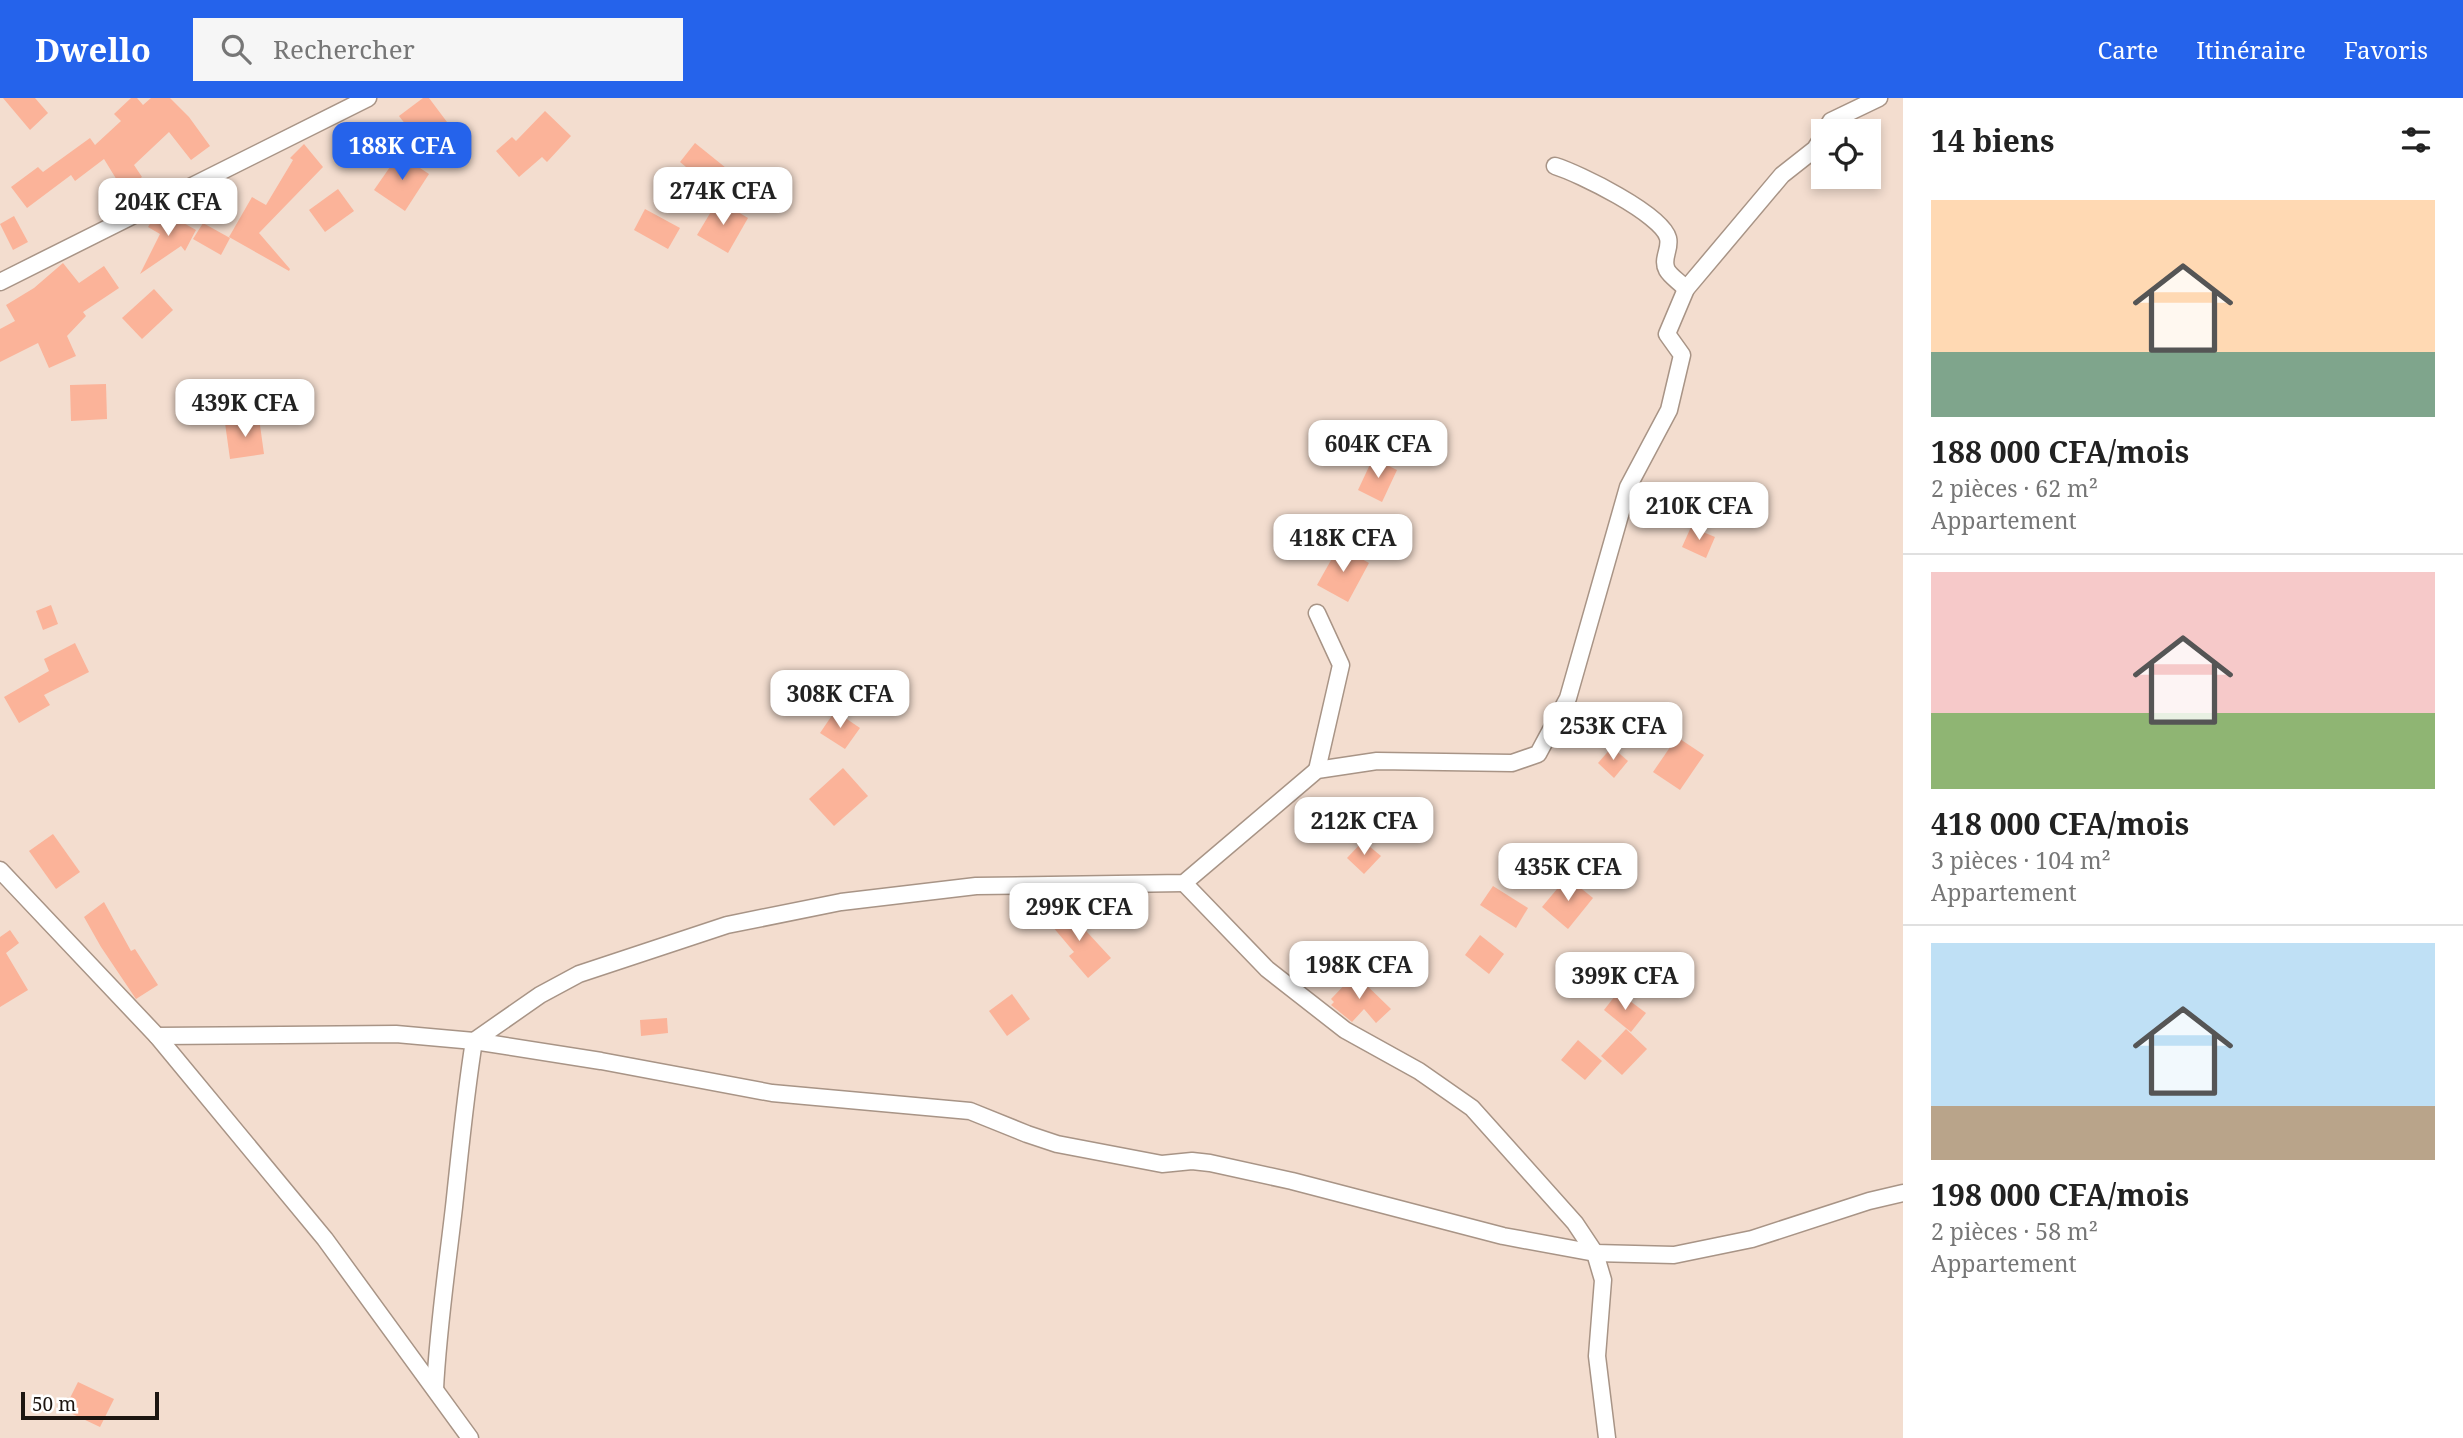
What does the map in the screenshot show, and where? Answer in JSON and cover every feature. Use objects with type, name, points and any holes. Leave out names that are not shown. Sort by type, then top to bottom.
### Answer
[{"type":"street","points":[[0,282],[368,98]]},
{"type":"street","points":[[1835,119],[1879,98]]},
{"type":"street","points":[[435,1389],[463,1105],[474,1041],[540,995],[579,974],[727,925],[841,902],[976,886],[1184,883],[1317,770],[1377,761],[1512,763],[1538,754],[1568,698],[1628,487],[1669,410],[1682,355],[1667,334],[1686,289],[1782,176],[1811,152]]},
{"type":"street","points":[[1555,166],[1623,198],[1659,225],[1668,236],[1669,248],[1665,265],[1668,272],[1686,289]]},
{"type":"street","points":[[1317,613],[1341,665],[1317,770]]},
{"type":"street","points":[[0,870],[157,1036],[325,1238],[470,1438]]},
{"type":"street","points":[[1184,883],[1267,970],[1345,1030],[1419,1071],[1472,1108],[1575,1223],[1595,1253],[1603,1280],[1597,1356],[1607,1438]]},
{"type":"street","points":[[157,1036],[396,1034],[474,1041],[601,1061],[772,1093],[970,1111],[1027,1135],[1057,1144],[1162,1164],[1192,1161],[1210,1163],[1292,1181],[1503,1236],[1595,1253],[1674,1255],[1752,1239],[1869,1201],[1903,1193]]},
{"type":"street","points":[[1603,1280],[1620,1254]]},
{"type":"building","points":[[3,98],[35,98],[48,113],[30,130]]},
{"type":"building","points":[[131,98],[137,98],[143,105],[151,98],[170,98],[189,117],[210,146],[191,160],[169,132],[134,165],[142,177],[123,190],[104,159],[75,181],[71,175],[27,208],[11,187],[38,167],[43,172],[90,138],[95,145],[121,121],[114,114]]},
{"type":"building","points":[[423,98],[429,98],[447,122],[420,143],[399,116]]},
{"type":"building","points":[[545,111],[571,136],[547,162],[542,157],[519,177],[496,151],[512,137],[516,141]]},
{"type":"building","points":[[695,143],[726,168],[710,187],[680,162]]},
{"type":"building","points":[[304,144],[323,167],[259,233],[289,271],[229,237],[252,197],[266,205],[293,160],[290,158]]},
{"type":"building","points":[[399,154],[429,174],[405,211],[374,190]]},
{"type":"building","points":[[338,189],[354,211],[325,232],[309,210]]},
{"type":"building","points":[[718,200],[748,218],[728,253],[697,235]]},
{"type":"building","points":[[645,209],[680,228],[668,249],[634,230]]},
{"type":"building","points":[[164,212],[196,230],[185,251],[181,246],[140,274],[160,234],[148,227],[155,216]]},
{"type":"building","points":[[14,216],[28,242],[13,250],[0,224]]},
{"type":"building","points":[[203,223],[230,238],[221,255],[193,239]]},
{"type":"building","points":[[63,263],[79,283],[104,266],[119,288],[83,312],[86,316],[67,336],[76,356],[49,368],[38,343],[0,362],[0,329],[15,321],[6,305],[34,288]]},
{"type":"building","points":[[154,289],[173,310],[142,339],[122,318]]},
{"type":"building","points":[[106,384],[107,419],[71,421],[70,385]]},
{"type":"building","points":[[259,418],[264,454],[230,459],[225,423]]},
{"type":"building","points":[[1373,458],[1397,470],[1382,502],[1358,490]]},
{"type":"building","points":[[1691,527],[1715,537],[1706,558],[1682,547]]},
{"type":"building","points":[[1339,546],[1369,563],[1348,602],[1317,585]]},
{"type":"building","points":[[51,605],[58,624],[43,630],[36,611]]},
{"type":"building","points":[[75,643],[89,672],[44,695],[50,705],[19,723],[4,697],[49,671],[44,659]]},
{"type":"building","points":[[835,711],[860,728],[845,749],[820,733]]},
{"type":"building","points":[[1677,737],[1704,755],[1680,790],[1653,772]]},
{"type":"building","points":[[1612,747],[1628,761],[1614,778],[1598,763]]},
{"type":"building","points":[[843,768],[868,796],[834,826],[809,799]]},
{"type":"building","points":[[53,834],[80,872],[56,889],[29,851]]},
{"type":"building","points":[[1363,841],[1381,856],[1364,874],[1347,858]]},
{"type":"building","points":[[1567,877],[1593,898],[1568,929],[1542,907]]},
{"type":"building","points":[[1493,886],[1528,908],[1516,928],[1480,905]]},
{"type":"building","points":[[104,902],[131,951],[135,949],[158,985],[136,999],[84,917]]},
{"type":"building","points":[[1063,906],[1111,958],[1088,978],[1069,956],[1074,952],[1047,920]]},
{"type":"building","points":[[10,930],[19,943],[6,953],[28,990],[0,1007],[0,937]]},
{"type":"building","points":[[1480,935],[1504,954],[1489,974],[1465,955]]},
{"type":"building","points":[[1355,974],[1391,1009],[1376,1023],[1364,1009],[1352,1022],[1331,1005],[1334,1002],[1331,999]]},
{"type":"building","points":[[1618,992],[1646,1013],[1631,1032],[1604,1010]]},
{"type":"building","points":[[1012,994],[1030,1019],[1007,1036],[989,1011]]},
{"type":"building","points":[[667,1018],[668,1033],[641,1036],[640,1020]]},
{"type":"building","points":[[1626,1029],[1647,1049],[1622,1075],[1601,1056]]},
{"type":"building","points":[[1578,1040],[1602,1061],[1585,1080],[1561,1060]]},
{"type":"building","points":[[78,1382],[114,1399],[100,1427],[64,1410]]}]
